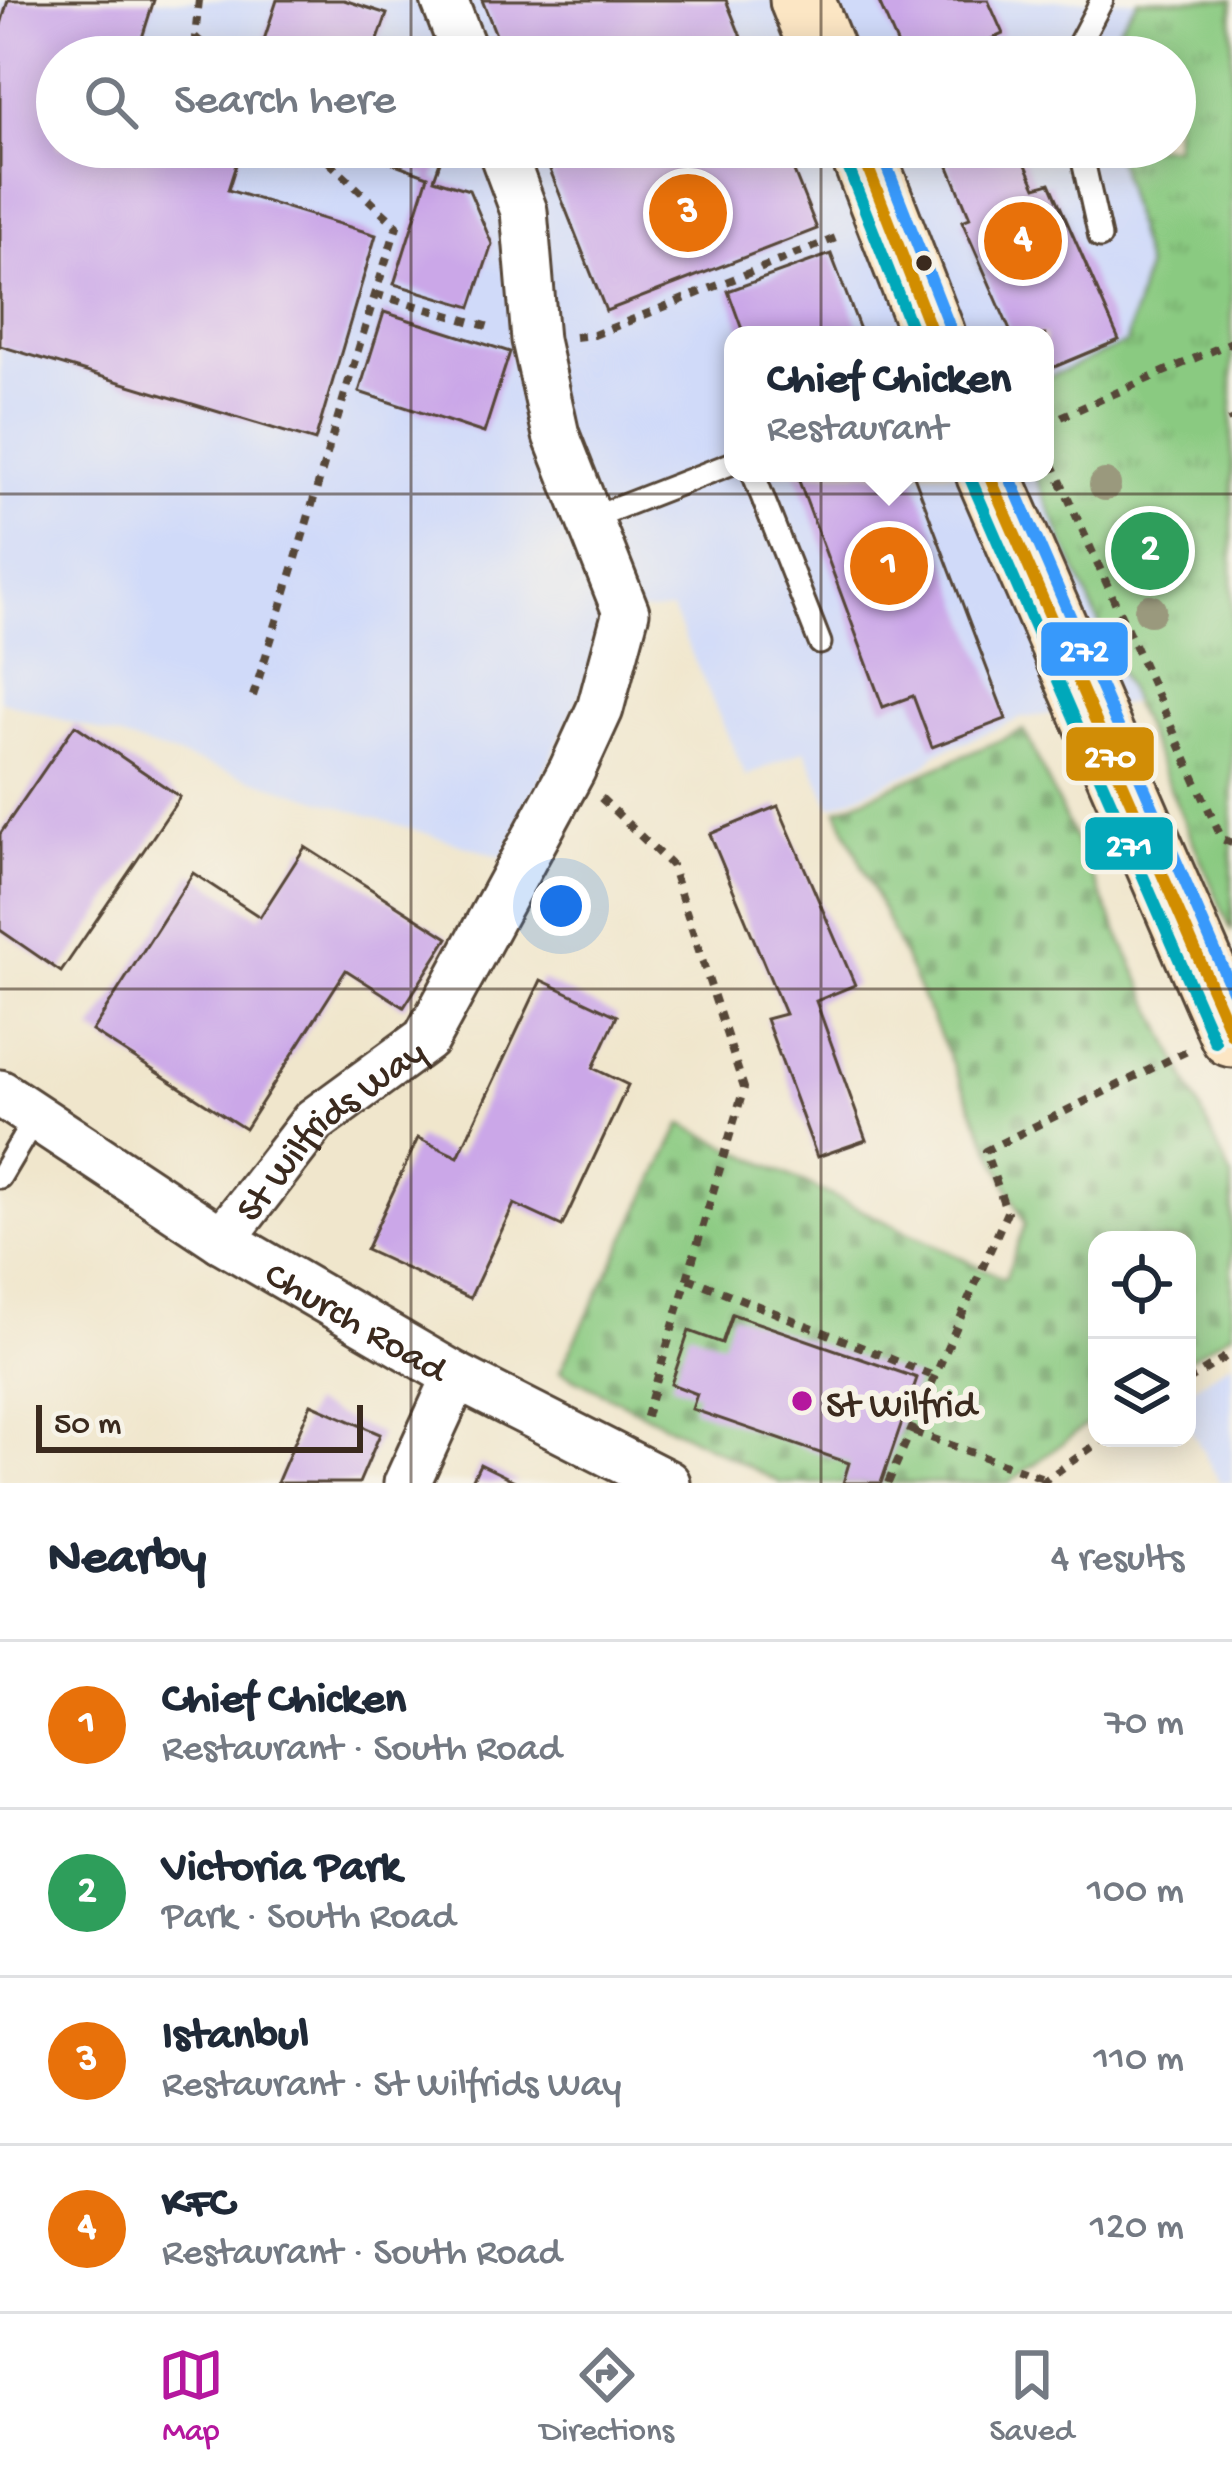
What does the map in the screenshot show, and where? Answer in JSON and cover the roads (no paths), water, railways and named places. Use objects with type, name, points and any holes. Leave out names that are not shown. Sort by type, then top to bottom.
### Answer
[{"type":"main road","points":[[802,0],[817,36]]},
{"type":"main road","points":[[868,168],[929,326]]},
{"type":"main road","points":[[992,482],[1232,1035]]},
{"type":"street","points":[[444,0],[458,36]]},
{"type":"street","name":"St Wilfrids Way","points":[[222,1240],[314,1121],[426,1039],[572,770],[600,709],[626,612],[556,435],[535,340],[524,211],[508,168]]},
{"type":"street","name":"Church Road","points":[[17,1106],[222,1240],[456,1376],[649,1474]]},
{"type":"street","points":[[407,1483],[456,1376]]},
{"type":"lane","points":[[1083,36],[1102,0]]},
{"type":"lane","points":[[1085,168],[1100,237]]},
{"type":"lane","points":[[589,519],[724,466]]},
{"type":"lane","points":[[757,482],[820,643]]},
{"type":"lane","points":[[0,1177],[17,1106]]},
{"type":"place","name":"Istanbul","points":[[688,213]]},
{"type":"place","name":"KFC","points":[[1023,241]]},
{"type":"place","name":"Victoria Park","points":[[1150,551]]},
{"type":"place","name":"Chief Chicken","points":[[889,566]]},
{"type":"place","name":"St Wilfrid","points":[[802,1401]]}]
